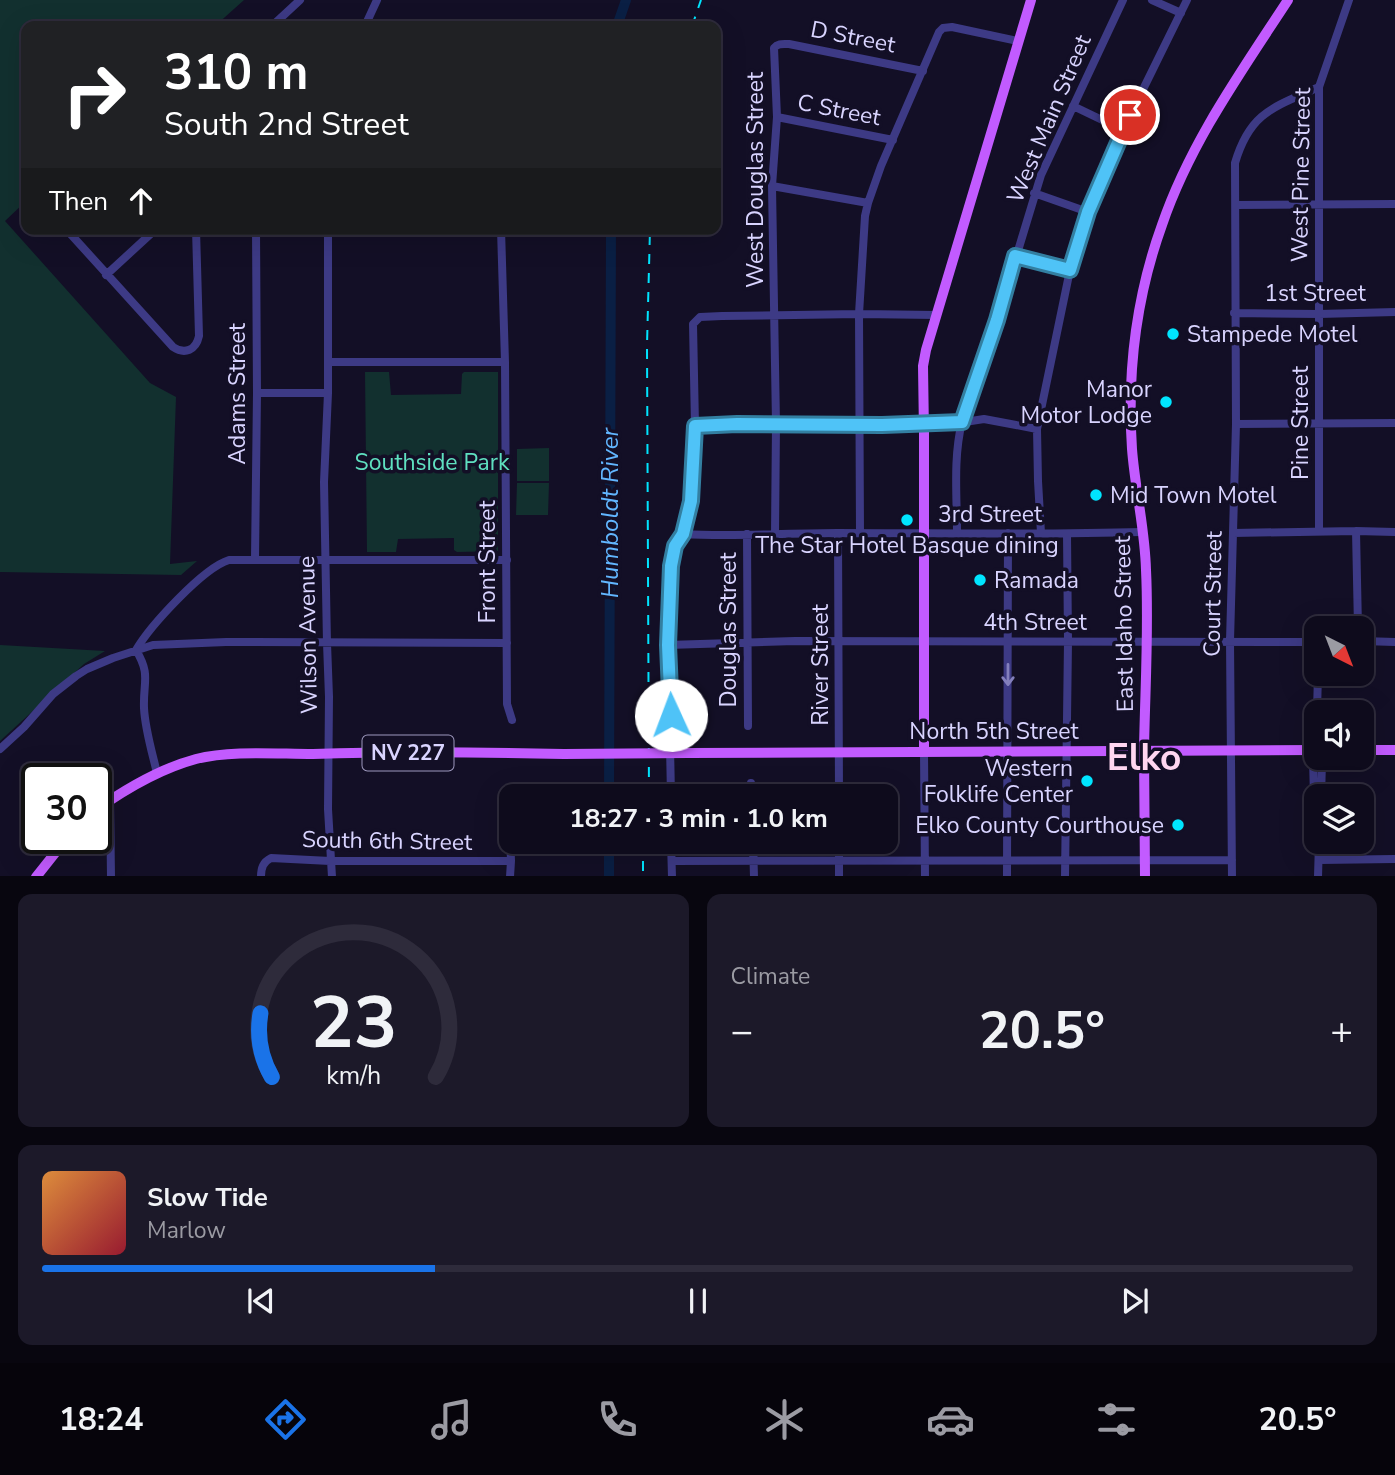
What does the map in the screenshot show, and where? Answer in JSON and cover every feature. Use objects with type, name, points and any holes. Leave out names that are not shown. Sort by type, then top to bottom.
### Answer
[{"type":"main road","points":[[925,751],[923,366],[1031,0]]},
{"type":"main road","name":"East Idaho Street","points":[[1145,876],[1146,568],[1132,451],[1131,400],[1135,341],[1144,289],[1161,226],[1176,187],[1215,114],[1288,0]]},
{"type":"main road","points":[[1374,750],[1395,750]]},
{"type":"main road","name":"North 5th Street","points":[[839,751],[1304,751]]},
{"type":"main road","name":"NV 227","points":[[112,799],[157,773],[212,756],[839,751]]},
{"type":"main road","points":[[37,876],[54,854]]},
{"type":"street","points":[[277,21],[300,0]]},
{"type":"street","points":[[367,21],[377,0]]},
{"type":"street","name":"West Main Street","points":[[957,533],[957,456],[962,422],[997,320],[1034,193],[1123,0]]},
{"type":"street","points":[[1152,0],[1181,13]]},
{"type":"street","points":[[1041,533],[1037,429],[1070,270],[1088,212],[1123,130],[1187,0]]},
{"type":"street","name":"West Pine Street","points":[[1319,314],[1319,87],[1349,0]]},
{"type":"street","points":[[860,533],[859,314],[868,203],[881,166],[943,28],[971,30],[1018,41]]},
{"type":"street","name":"D Street","points":[[776,45],[789,44],[923,71]]},
{"type":"street","name":"West Douglas Street","points":[[774,316],[772,186],[777,117],[776,45]]},
{"type":"street","name":"Court Street","points":[[1232,876],[1230,641],[1236,424],[1235,163],[1251,127],[1270,109],[1319,87]]},
{"type":"street","points":[[1073,106],[1123,130]]},
{"type":"street","name":"C Street","points":[[777,117],[893,140]]},
{"type":"street","points":[[772,186],[868,203]]},
{"type":"street","points":[[1034,193],[1088,212]]},
{"type":"street","points":[[1236,205],[1395,204]]},
{"type":"street","points":[[71,235],[173,347],[184,352],[196,345],[199,336],[196,235]]},
{"type":"street","points":[[106,275],[149,235]]},
{"type":"street","name":"Adams Street","points":[[255,559],[256,235]]},
{"type":"street","name":"Wilson Avenue","points":[[328,235],[328,393],[324,482],[329,697],[328,809],[332,876]]},
{"type":"street","name":"Front Street","points":[[501,235],[505,362],[507,704],[512,720]]},
{"type":"street","points":[[1015,256],[1070,270]]},
{"type":"street","name":"1st Street","points":[[1234,313],[1395,312]]},
{"type":"street","name":"Pine Street","points":[[1319,314],[1319,531]]},
{"type":"street","points":[[671,784],[668,645],[671,557],[683,534],[691,501],[695,426],[693,324],[699,317],[722,316],[936,315]]},
{"type":"street","points":[[774,316],[775,534]]},
{"type":"street","points":[[328,362],[505,362]]},
{"type":"street","points":[[257,393],[328,393]]},
{"type":"street","points":[[695,426],[924,425],[984,419],[1037,429]]},
{"type":"street","points":[[1236,424],[1395,423]]},
{"type":"street","points":[[1356,531],[1358,616]]},
{"type":"street","name":"3rd Street","points":[[683,534],[1142,532]]},
{"type":"street","points":[[1233,533],[1395,532]]},
{"type":"street","name":"River Street","points":[[838,533],[839,784]]},
{"type":"street","points":[[1007,876],[1008,533]]},
{"type":"street","name":"Douglas Street","points":[[747,534],[748,726]]},
{"type":"street","points":[[1065,876],[1068,641],[1066,534]]},
{"type":"street","points":[[135,650],[164,614],[214,566],[229,560],[507,560]]},
{"type":"street","points":[[1374,641],[1395,642]]},
{"type":"street","name":"4th Street","points":[[668,645],[747,642],[1304,642]]},
{"type":"street","points":[[0,749],[53,694],[76,676],[96,665],[153,645],[507,643]]},
{"type":"street","points":[[135,650],[145,667],[144,707],[157,773]]},
{"type":"street","points":[[925,751],[925,876]]},
{"type":"street","points":[[111,854],[111,876]]},
{"type":"street","points":[[510,876],[512,854]]},
{"type":"street","points":[[672,854],[672,876]]},
{"type":"street","points":[[754,854],[754,876]]},
{"type":"street","points":[[839,854],[839,876]]},
{"type":"street","points":[[1318,876],[1319,854]]},
{"type":"street","name":"South 6th Street","points":[[261,876],[264,863],[271,858],[330,861],[512,861]]},
{"type":"street","points":[[1319,860],[1395,859]]},
{"type":"street","points":[[672,861],[1231,860]]},
{"type":"green space","points":[[0,0],[244,0],[221,21],[21,21],[21,206],[5,221],[150,383],[176,397],[170,564],[197,561],[181,575],[0,572]]},
{"type":"green space","name":"Southside Park","points":[[365,372],[389,372],[391,395],[461,394],[464,372],[498,372],[498,551],[457,552],[454,550],[454,538],[398,539],[396,552],[367,552]]},
{"type":"green space","points":[[549,448],[549,481],[517,481],[517,449]]},
{"type":"green space","points":[[517,483],[549,483],[548,515],[516,515]]},
{"type":"green space","points":[[0,645],[105,651],[84,664],[0,741]]},
{"type":"waterway","name":"Humboldt River","points":[[619,21],[626,0]]},
{"type":"waterway","name":"Humboldt River","points":[[609,784],[611,235]]},
{"type":"waterway","name":"Humboldt River","points":[[609,854],[609,876]]},
{"type":"railway","points":[[694,21],[701,0]]},
{"type":"railway","points":[[649,784],[647,345],[650,235]]},
{"type":"railway","points":[[643,854],[643,876]]},
{"type":"place","name":"Stampede Motel","points":[[1173,334]]},
{"type":"place","name":"Manor Motor Lodge","points":[[1166,402]]},
{"type":"place","name":"Mid Town Motel","points":[[1096,495]]},
{"type":"place","name":"The Star Hotel Basque dining","points":[[907,520]]},
{"type":"place","name":"Ramada","points":[[980,580]]},
{"type":"place","name":"Western Folklife Center","points":[[1087,781]]},
{"type":"place","name":"Elko County Courthouse","points":[[1178,825]]},
{"type":"district","name":"Elko","points":[[1144,758]]},
{"type":"route","points":[[671,715],[668,645],[671,557],[683,534],[691,501],[695,426],[924,425],[962,422],[997,320],[1015,256],[1070,270],[1088,212],[1130,115]]}]
